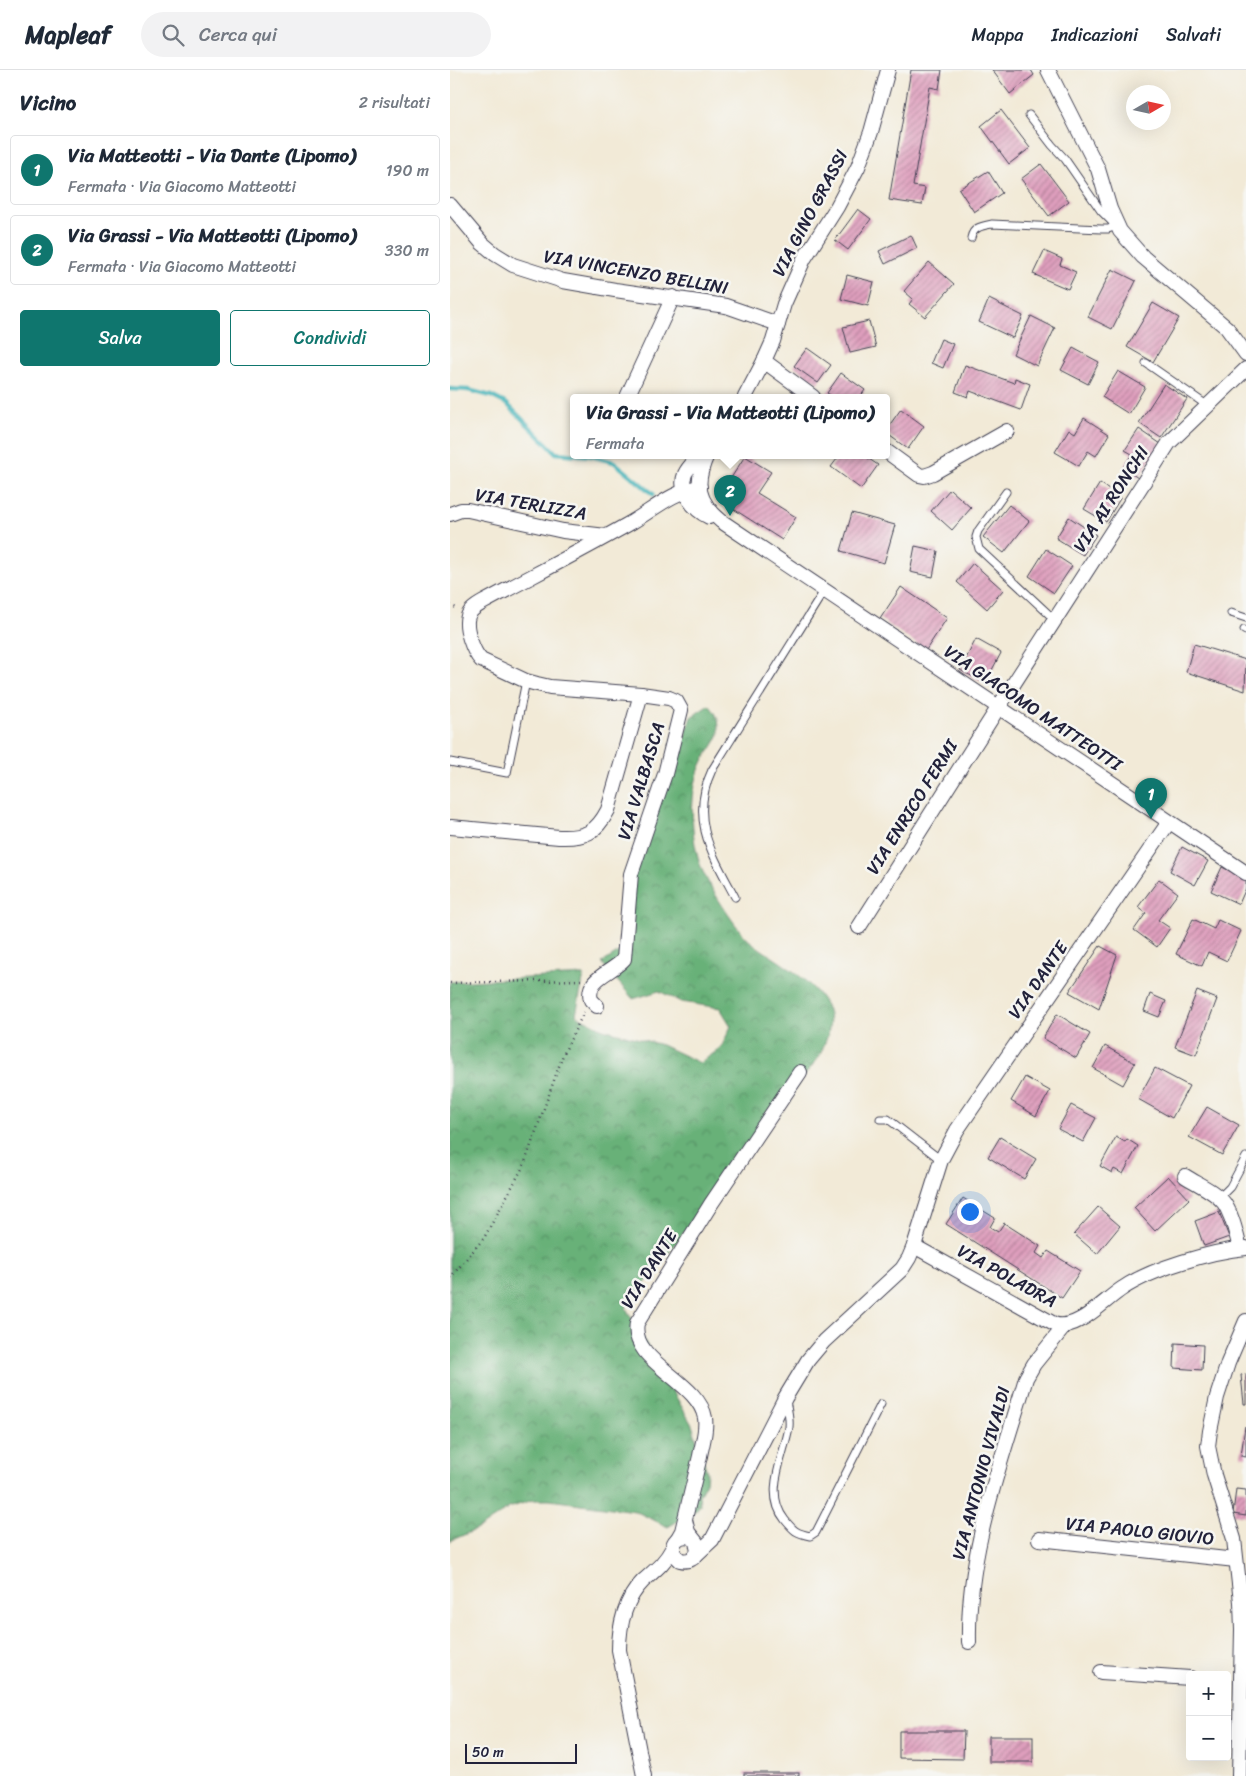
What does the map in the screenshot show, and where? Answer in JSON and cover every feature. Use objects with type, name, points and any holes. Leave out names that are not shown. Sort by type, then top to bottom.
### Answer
[{"type":"street","name":"VIA GINO GRASSI","points":[[746,394],[764,361],[794,279],[804,259],[837,208],[858,168],[871,132],[888,70]]},
{"type":"street","points":[[1048,70],[1098,169],[1110,209],[1117,226],[1127,241],[1143,257],[1227,328],[1246,354]]},
{"type":"street","name":"VIA VINCENZO BELLINI","points":[[450,205],[482,243],[513,265],[563,281],[726,306],[778,324]]},
{"type":"street","points":[[628,394],[673,297]]},
{"type":"street","points":[[764,361],[809,394]]},
{"type":"street","name":"VIA AI RONCHI","points":[[998,708],[1169,443],[1246,369]]},
{"type":"street","points":[[890,454],[915,472],[924,476],[933,473],[1007,432]]},
{"type":"street","points":[[685,490],[685,475],[697,459]]},
{"type":"street","points":[[700,486],[701,470],[705,459]]},
{"type":"street","name":"VIA VALBASCA","points":[[595,980],[624,959],[631,874],[665,774],[681,714],[678,703],[673,699],[640,694],[550,687],[526,681],[476,656],[467,625],[469,614],[482,603],[606,536],[685,490],[700,486]]},
{"type":"street","name":"VIA GIACOMO MATTEOTTI","points":[[700,486],[704,506],[721,521],[1246,873]]},
{"type":"street","name":"VIA GIACOMO MATTEOTTI","points":[[685,490],[693,506],[704,515],[721,521]]},
{"type":"street","name":"VIA TERLIZZA","points":[[450,514],[461,510],[468,510],[563,531],[606,536]]},
{"type":"street","points":[[451,827],[567,837],[579,836],[593,831],[602,822],[608,810],[640,694]]},
{"type":"street","name":"VIA ENRICO FERMI","points":[[859,927],[998,708]]},
{"type":"street","name":"VIA DANTE","points":[[690,1558],[712,1540],[785,1398],[815,1350],[902,1269],[914,1246],[941,1160],[957,1130],[1169,822]]},
{"type":"street","points":[[594,1003],[590,988],[595,980]]},
{"type":"street","name":"VIA DANTE","points":[[684,1541],[682,1531],[704,1437],[705,1418],[695,1396],[656,1364],[639,1343],[636,1333],[637,1323],[711,1204],[800,1072]]},
{"type":"street","points":[[1185,1176],[1219,1198],[1227,1209],[1243,1248]]},
{"type":"street","name":"VIA POLADRA","points":[[914,1246],[1054,1324],[1064,1327],[1074,1324],[1140,1278],[1200,1258],[1243,1248]]},
{"type":"street","points":[[1239,1776],[1234,1682],[1241,1602],[1231,1525],[1214,1475],[1208,1446],[1217,1397],[1228,1363],[1246,1321]]},
{"type":"street","name":"VIA ANTONIO VIVALDI","points":[[969,1642],[968,1613],[978,1544],[1026,1378],[1034,1364],[1064,1327]]},
{"type":"street","points":[[644,1776],[619,1650],[621,1624],[631,1596],[642,1582],[668,1559],[684,1541],[708,1536],[716,1529]]},
{"type":"street","name":"VIA PAOLO GIOVIO","points":[[1039,1539],[1236,1560]]},
{"type":"street","points":[[684,1541],[676,1557],[690,1558]]},
{"type":"street","points":[[655,1571],[690,1558],[698,1546],[684,1541]]},
{"type":"street","points":[[1101,1672],[1186,1678]]},
{"type":"lane","points":[[1029,115],[1065,159],[1101,211],[1117,226]]},
{"type":"lane","points":[[971,238],[972,232],[976,228],[992,224],[1101,229],[1117,226]]},
{"type":"lane","points":[[1146,363],[1208,406]]},
{"type":"lane","points":[[1006,492],[978,531],[976,536],[979,549],[1055,620]]},
{"type":"lane","points":[[735,897],[709,849],[705,833],[702,799],[705,786],[712,770],[824,591]]},
{"type":"lane","points":[[1231,613],[1246,618]]},
{"type":"lane","points":[[450,762],[507,773],[526,681]]},
{"type":"lane","points":[[880,1119],[888,1119],[941,1160]]},
{"type":"lane","points":[[1219,1198],[1230,1187],[1246,1157]]},
{"type":"lane","points":[[785,1398],[789,1412],[789,1427],[778,1467],[775,1489],[780,1514],[796,1533],[810,1536],[816,1532],[881,1404]]},
{"type":"path","points":[[450,984],[572,979],[595,980]]},
{"type":"path","points":[[450,1278],[484,1238],[524,1165],[563,1055],[594,1003]]},
{"type":"green space","points":[[709,705],[717,717],[719,732],[701,765],[694,791],[692,821],[700,864],[719,901],[744,935],[802,978],[824,1001],[829,1015],[829,1029],[821,1054],[626,1308],[692,1425],[707,1472],[706,1482],[699,1495],[700,1505],[696,1510],[668,1527],[635,1511],[549,1500],[533,1500],[509,1508],[482,1527],[450,1541],[450,982],[584,975],[576,1015],[603,1029],[662,1045],[700,1063],[721,1048],[731,1026],[720,1008],[681,1002],[659,991],[633,999],[602,963],[628,946],[631,885],[675,756],[683,742],[691,717]]},
{"type":"building","points":[[911,70],[942,70],[939,89],[930,87],[913,186],[925,188],[922,205],[889,200]]},
{"type":"building","points":[[992,70],[1031,70],[1034,75],[1010,94]]},
{"type":"building","points":[[1001,110],[1030,148],[1009,164],[981,126]]},
{"type":"building","points":[[1041,164],[1069,201],[1049,216],[1021,179]]},
{"type":"building","points":[[988,171],[1002,193],[974,212],[959,189]]},
{"type":"building","points":[[858,209],[871,219],[848,250],[835,240]]},
{"type":"building","points":[[911,235],[917,248],[885,264],[879,251]]},
{"type":"building","points":[[1044,251],[1062,259],[1060,265],[1076,272],[1068,289],[1033,274]]},
{"type":"building","points":[[929,262],[954,284],[925,317],[909,304],[913,299],[904,291]]},
{"type":"building","points":[[1112,269],[1136,281],[1112,329],[1088,317]]},
{"type":"building","points":[[847,275],[874,282],[868,306],[841,299]]},
{"type":"building","points":[[989,299],[1023,316],[1013,338],[979,322]]},
{"type":"building","points":[[1153,303],[1179,318],[1153,362],[1127,347]]},
{"type":"building","points":[[1031,316],[1055,328],[1037,366],[1013,354]]},
{"type":"building","points":[[869,321],[876,347],[850,353],[843,327]]},
{"type":"building","points":[[941,339],[953,344],[943,368],[931,363]]},
{"type":"building","points":[[807,348],[831,365],[818,383],[794,366]]},
{"type":"building","points":[[1073,348],[1099,362],[1088,384],[1061,370]]},
{"type":"building","points":[[965,365],[1014,383],[1015,378],[1030,384],[1021,410],[970,391],[968,397],[955,392]]},
{"type":"building","points":[[1118,371],[1145,387],[1129,414],[1102,397]]},
{"type":"building","points":[[841,373],[865,390],[862,394],[827,393]]},
{"type":"building","points":[[1164,384],[1187,399],[1161,438],[1139,423]]},
{"type":"building","points":[[901,409],[924,426],[908,449],[890,436],[890,424]]},
{"type":"building","points":[[1084,418],[1109,434],[1096,456],[1088,451],[1079,466],[1055,452],[1069,429],[1075,433]]},
{"type":"building","points":[[1139,429],[1161,444],[1138,478],[1123,468],[1132,454],[1125,450]]},
{"type":"building","points":[[743,459],[750,459],[771,472],[757,493],[796,517],[782,540],[732,508],[740,494],[726,486]]},
{"type":"building","points":[[837,459],[869,459],[878,465],[861,489],[831,467]]},
{"type":"building","points":[[1100,483],[1121,497],[1106,522],[1084,509]]},
{"type":"building","points":[[950,489],[971,508],[952,530],[931,511]]},
{"type":"building","points":[[1009,505],[1029,521],[1004,553],[983,537]]},
{"type":"building","points":[[852,513],[895,525],[884,563],[841,551]]},
{"type":"building","points":[[1069,517],[1096,535],[1083,555],[1056,538]]},
{"type":"building","points":[[915,546],[938,551],[933,577],[910,572]]},
{"type":"building","points":[[1046,549],[1072,566],[1054,593],[1029,576]]},
{"type":"building","points":[[973,563],[1003,590],[987,609],[957,582]]},
{"type":"building","points":[[901,587],[947,618],[926,650],[880,619]]},
{"type":"building","points":[[976,639],[1001,653],[985,683],[960,670]]},
{"type":"building","points":[[1194,644],[1246,660],[1245,691],[1186,672]]},
{"type":"building","points":[[1182,847],[1208,861],[1195,885],[1170,871]]},
{"type":"building","points":[[1222,867],[1246,879],[1246,888],[1239,904],[1211,891]]},
{"type":"building","points":[[1159,879],[1178,893],[1158,920],[1170,928],[1157,947],[1134,930],[1146,913],[1138,907]]},
{"type":"building","points":[[1193,919],[1214,929],[1218,920],[1241,931],[1227,961],[1208,952],[1202,966],[1176,954]]},
{"type":"building","points":[[1100,946],[1117,955],[1099,1009],[1069,992]]},
{"type":"building","points":[[1197,991],[1217,999],[1196,1055],[1175,1047]]},
{"type":"building","points":[[1150,994],[1166,1001],[1159,1017],[1144,1011]]},
{"type":"building","points":[[1057,1014],[1090,1034],[1076,1058],[1043,1038]]},
{"type":"building","points":[[1105,1046],[1135,1063],[1123,1085],[1093,1068]]},
{"type":"building","points":[[1155,1068],[1189,1086],[1172,1118],[1138,1099]]},
{"type":"building","points":[[1025,1077],[1050,1091],[1036,1116],[1011,1101]]},
{"type":"building","points":[[1071,1105],[1096,1118],[1083,1142],[1058,1129]]},
{"type":"building","points":[[1207,1107],[1239,1125],[1222,1155],[1189,1137]]},
{"type":"building","points":[[1000,1137],[1036,1159],[1024,1179],[988,1157]]},
{"type":"building","points":[[1116,1137],[1125,1142],[1127,1139],[1138,1146],[1123,1174],[1114,1169],[1112,1173],[1100,1166]]},
{"type":"building","points":[[1168,1176],[1189,1199],[1155,1231],[1134,1208]]},
{"type":"building","points":[[963,1198],[995,1218],[990,1227],[998,1232],[1004,1223],[1040,1246],[1036,1253],[1043,1258],[1048,1251],[1080,1271],[1062,1298],[946,1224]]},
{"type":"building","points":[[1098,1207],[1120,1226],[1097,1254],[1074,1234]]},
{"type":"building","points":[[1219,1212],[1229,1237],[1204,1246],[1195,1221]]},
{"type":"building","points":[[1175,1343],[1203,1345],[1202,1370],[1174,1368]]},
{"type":"building","points":[[1246,1374],[1246,1404],[1244,1404],[1241,1375]]},
{"type":"building","points":[[1246,1427],[1246,1457],[1241,1456]]},
{"type":"building","points":[[1236,1489],[1246,1490],[1246,1516],[1233,1514]]},
{"type":"building","points":[[899,1731],[964,1731],[963,1759],[899,1758]]},
{"type":"building","points":[[989,1736],[1033,1736],[1033,1762],[989,1762]]},
{"type":"building","points":[[744,1773],[799,1773],[799,1776],[744,1776]]},
{"type":"waterway","points":[[450,389],[468,390],[491,396],[507,404],[556,453],[570,454]]},
{"type":"waterway","points":[[602,459],[614,462],[653,494]]},
{"type":"place","name":"Via Grassi - Via Matteotti (Lipomo)","points":[[730,516]]},
{"type":"place","name":"Via Matteotti - Via Dante (Lipomo)","points":[[1151,819]]}]
